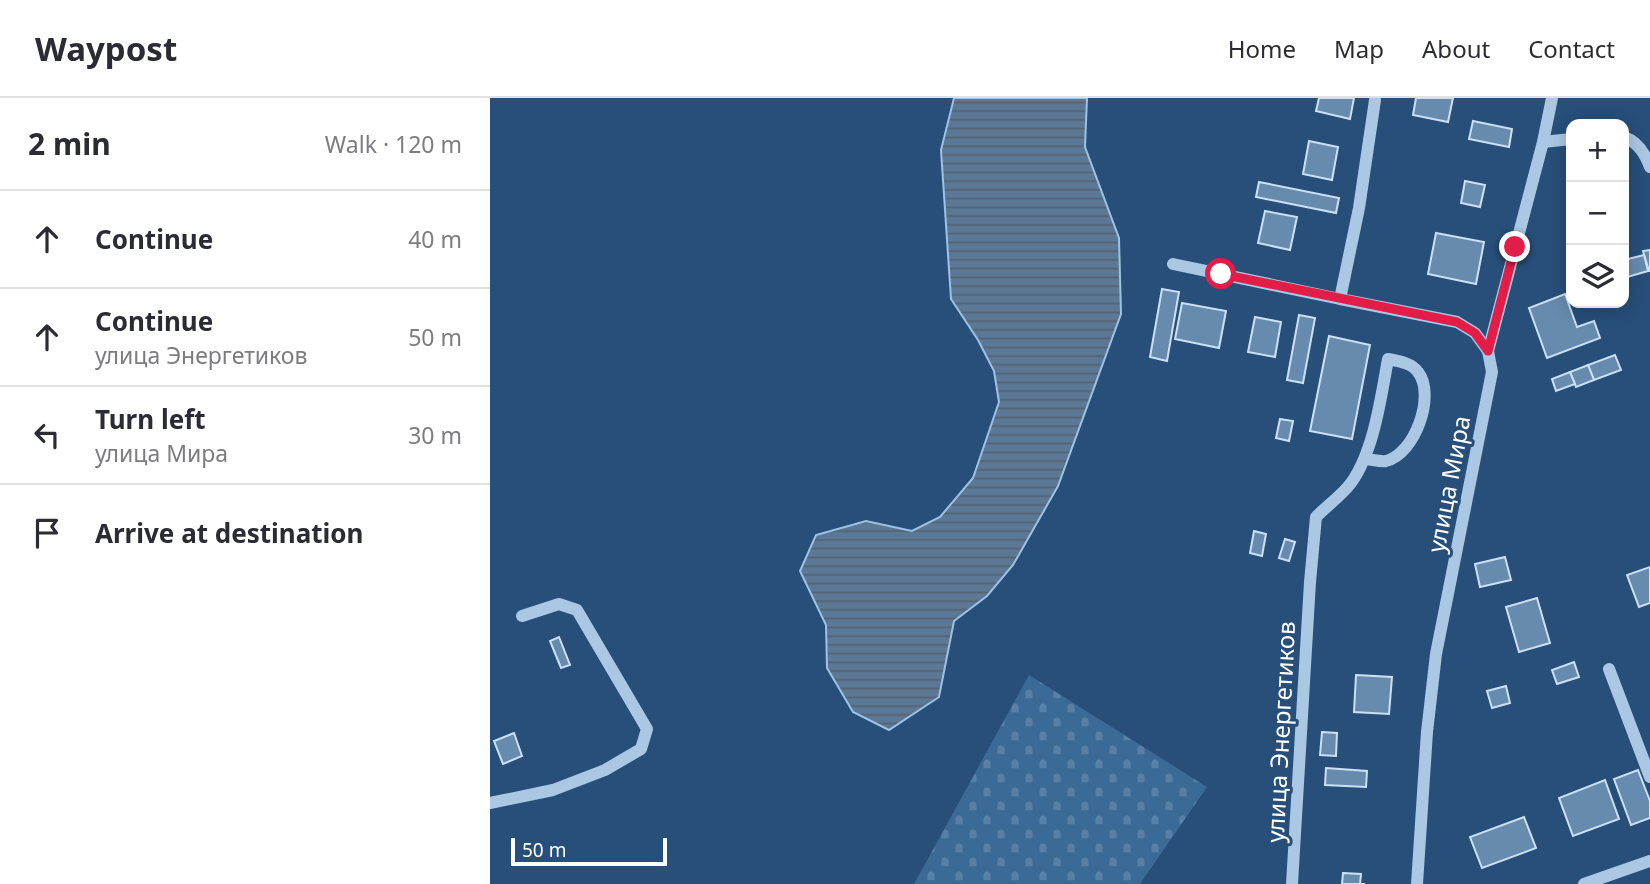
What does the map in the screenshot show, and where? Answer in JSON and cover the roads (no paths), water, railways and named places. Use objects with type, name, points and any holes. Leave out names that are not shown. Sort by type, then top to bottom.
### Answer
[{"type":"street","name":"улица Мира","points":[[1417,884],[1427,732],[1436,654],[1492,372],[1488,351],[1552,98]]},
{"type":"street","points":[[1340,299],[1359,208],[1375,100]]},
{"type":"street","points":[[1629,139],[1646,156],[1650,167]]},
{"type":"street","points":[[1543,142],[1566,140]]},
{"type":"street","points":[[1173,264],[1457,322],[1475,333],[1488,351]]},
{"type":"street","name":"улица Энергетиков","points":[[1292,884],[1316,517],[1351,483],[1364,459],[1378,411],[1388,359],[1407,364],[1418,372],[1425,392],[1417,434],[1403,452],[1385,461],[1364,459]]},
{"type":"street","points":[[490,803],[553,790],[606,770],[641,749],[647,729],[577,610],[559,604],[522,616]]},
{"type":"street","points":[[1609,669],[1650,777]]},
{"type":"street","points":[[1584,884],[1650,861]]}]
